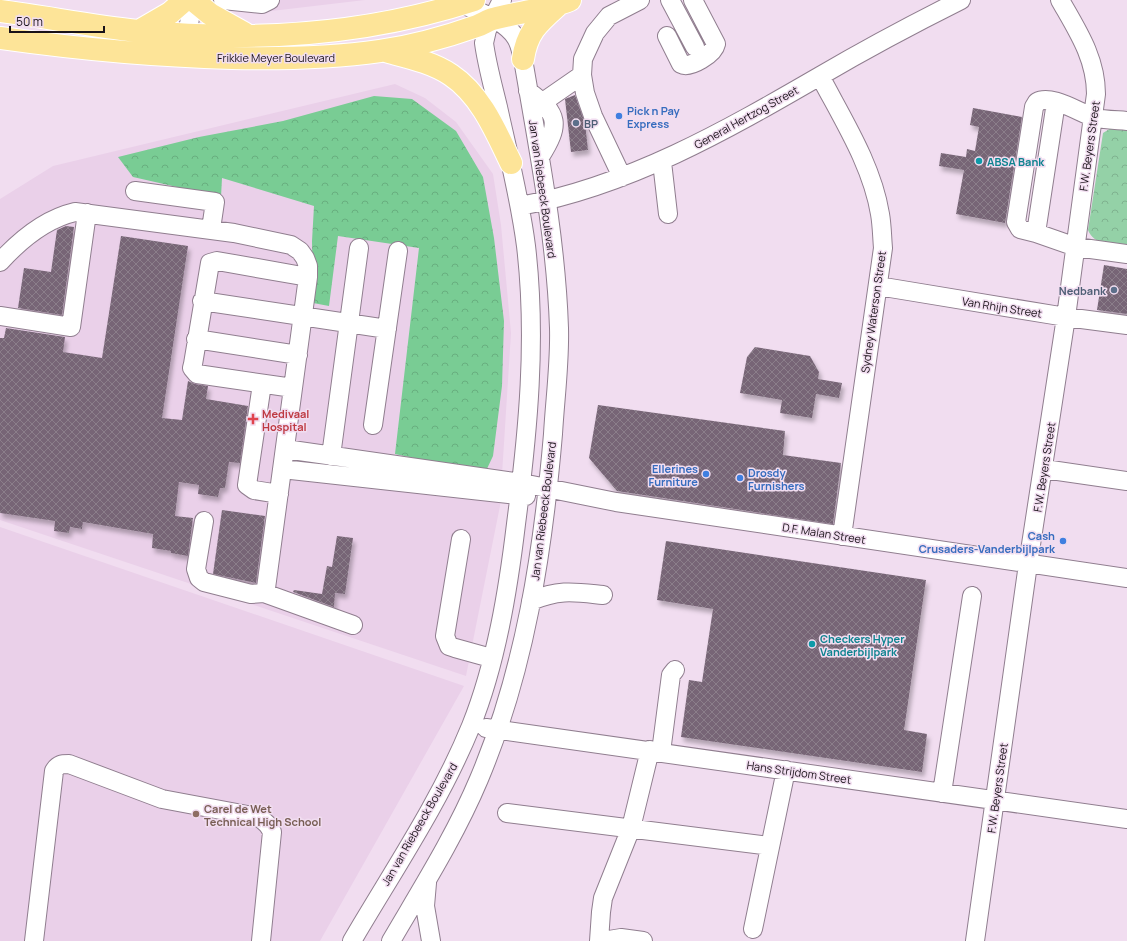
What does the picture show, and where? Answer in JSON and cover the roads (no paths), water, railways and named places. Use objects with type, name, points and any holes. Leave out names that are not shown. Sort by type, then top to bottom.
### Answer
[{"type":"main road","points":[[0,0],[10,12]]},
{"type":"main road","points":[[139,31],[170,13],[185,0]]},
{"type":"main road","points":[[193,0],[210,14],[248,35]]},
{"type":"main road","name":"Frikkie Meyer Boulevard","points":[[10,12],[139,31],[248,35],[326,31],[397,19],[468,2]]},
{"type":"main road","points":[[523,59],[528,38],[543,18],[564,2]]},
{"type":"main road","name":"Frikkie Meyer Boulevard","points":[[5,42],[85,50],[184,57],[307,58],[339,56],[382,50],[464,30],[492,19],[564,2]]},
{"type":"main road","points":[[382,50],[430,64],[460,81],[483,109],[511,163]]},
{"type":"street","points":[[184,57],[193,0]]},
{"type":"street","points":[[223,0],[262,4],[270,0]]},
{"type":"street","name":"Jan van Riebeeck Boulevard","points":[[352,941],[434,803],[471,725],[491,658],[505,599],[521,489],[529,398],[531,350],[530,297],[526,247],[520,206],[485,52],[485,37],[502,0]]},
{"type":"street","points":[[622,177],[593,116],[582,75],[584,59],[595,33],[609,16],[640,0]]},
{"type":"street","points":[[670,0],[695,47]]},
{"type":"street","points":[[667,36],[681,64],[684,65],[691,65],[714,50],[716,44],[693,0]]},
{"type":"street","name":"General Hertzog Street","points":[[520,206],[547,201],[622,177],[662,162],[758,113],[893,34],[961,0]]},
{"type":"street","name":"F.W. Beyers Street","points":[[975,941],[1028,564],[1044,469],[1094,117],[1096,88],[1093,65],[1089,54],[1060,0]]},
{"type":"street","name":"Jan van Riebeeck Boulevard","points":[[391,941],[458,825],[498,730],[517,666],[532,601],[547,494],[559,331],[555,272],[547,201],[540,157],[523,59],[516,38],[512,32],[468,2]]},
{"type":"street","points":[[543,102],[582,75]]},
{"type":"street","name":"Sydney Waterson Street","points":[[820,76],[856,144],[875,192],[880,215],[882,248],[878,286],[842,536]]},
{"type":"street","points":[[528,91],[543,102],[553,118],[554,129],[550,141],[540,157]]},
{"type":"street","points":[[1127,121],[1094,117],[1056,102],[1036,233],[1076,247],[1127,254]]},
{"type":"street","points":[[662,162],[668,214]]},
{"type":"street","points":[[135,191],[215,202],[212,229]]},
{"type":"street","points":[[0,262],[30,234],[52,220],[75,212],[212,229],[291,245],[300,251],[308,266],[308,277],[266,588],[264,592],[258,595],[251,594],[204,582],[199,578],[196,569],[204,521]]},
{"type":"street","points":[[0,316],[71,327],[87,213]]},
{"type":"street","points":[[331,456],[359,248]]},
{"type":"street","points":[[373,425],[398,251]]},
{"type":"street","points":[[293,388],[197,374],[192,368],[202,301],[210,263],[213,261],[308,277]]},
{"type":"street","name":"Van Rhijn Street","points":[[878,286],[1066,317],[1127,325]]},
{"type":"street","points":[[202,301],[387,329]]},
{"type":"street","points":[[196,340],[298,355]]},
{"type":"street","points":[[262,384],[247,485],[254,490],[279,494]]},
{"type":"street","points":[[285,449],[521,489]]},
{"type":"street","points":[[282,469],[521,489]]},
{"type":"street","points":[[1044,469],[1127,481]]},
{"type":"street","name":"D.F. Malan Street","points":[[521,489],[1127,578]]},
{"type":"street","points":[[461,539],[444,636],[449,646],[491,658]]},
{"type":"street","points":[[536,570],[550,583],[566,591]]},
{"type":"street","points":[[532,601],[566,591],[603,595]]},
{"type":"street","points":[[264,592],[353,625]]},
{"type":"street","points":[[942,793],[972,596]]},
{"type":"street","points":[[599,941],[600,912],[603,898],[631,828],[656,751],[671,675],[675,670]]},
{"type":"street","name":"Hans Strijdom Street","points":[[471,725],[1127,819]]},
{"type":"street","points":[[34,941],[54,771],[57,766],[62,764],[70,764],[162,799],[258,816],[264,821],[272,832],[261,941]]},
{"type":"street","points":[[753,929],[786,770]]},
{"type":"street","points":[[507,813],[770,846]]},
{"type":"street","points":[[427,880],[425,906],[431,941]]},
{"type":"street","points":[[603,941],[621,938],[643,941]]},
{"type":"place","name":"Pick n Pay Express","points":[[619,116]]},
{"type":"place","name":"BP","points":[[576,123]]},
{"type":"place","name":"ABSA Bank","points":[[979,161]]},
{"type":"place","name":"Nedbank","points":[[1114,290]]},
{"type":"place","name":"Medivaal Hospital","points":[[253,419]]},
{"type":"place","name":"Ellerines Furniture","points":[[706,474]]},
{"type":"place","name":"Drosdy Furnishers","points":[[740,478]]},
{"type":"place","name":"Cash Crusaders-Vanderbijlpark","points":[[1063,541]]},
{"type":"place","name":"Checkers Hyper Vanderbijlpark","points":[[812,644]]},
{"type":"place","name":"Carel de Wet Technical High School","points":[[196,814]]}]
